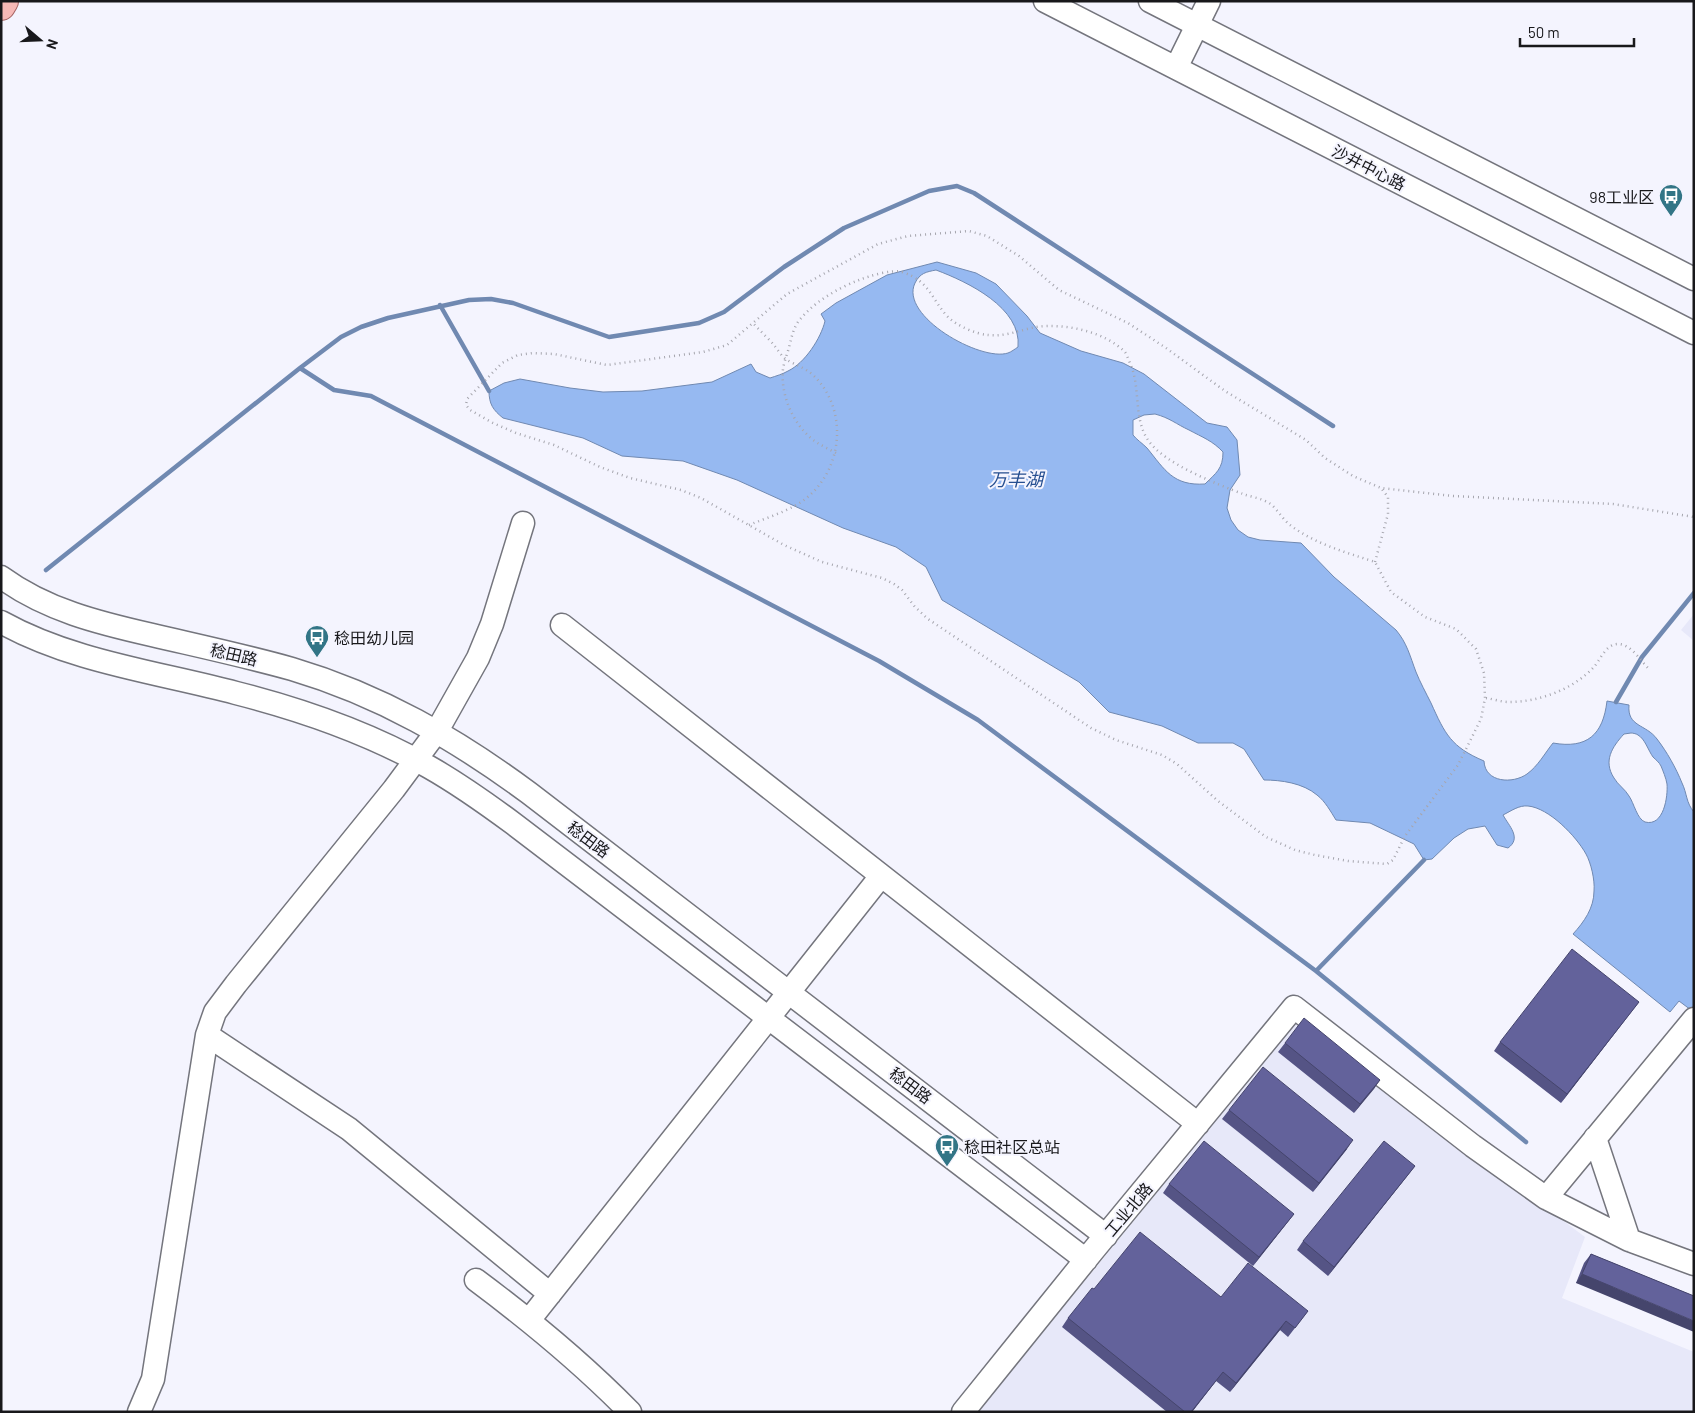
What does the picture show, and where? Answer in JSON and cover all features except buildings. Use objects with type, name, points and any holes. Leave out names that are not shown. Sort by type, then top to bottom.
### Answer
[{"type":"main road","points":[[1,6],[4,1]]},
{"type":"street","name":"沙井中心路","points":[[1045,1],[1694,333]]},
{"type":"street","points":[[1150,1],[1694,279]]},
{"type":"street","points":[[1176,68],[1209,1]]},
{"type":"street","points":[[140,1412],[153,1379],[207,1035],[216,1012],[236,984],[438,731],[478,658],[492,624],[523,523]]},
{"type":"street","name":"稔田路","points":[[1,578],[44,603],[85,618],[326,679],[379,701],[438,731],[478,756],[523,788],[1106,1236]]},
{"type":"street","name":"稔田路","points":[[1,622],[36,639],[86,656],[234,692],[314,716],[363,735],[416,760],[470,793],[507,819],[1086,1260]]},
{"type":"street","points":[[562,625],[1198,1124]]},
{"type":"street","points":[[530,1320],[880,876]]},
{"type":"street","name":"工业北路","points":[[963,1412],[1294,1007],[1473,1146],[1546,1198]]},
{"type":"street","points":[[1694,1018],[1546,1198],[1629,1240],[1694,1264]]},
{"type":"street","points":[[207,1035],[349,1130],[550,1294]]},
{"type":"street","points":[[1595,1138],[1629,1240]]},
{"type":"street","points":[[476,1280],[530,1320],[600,1381],[630,1412]]},
{"type":"path","points":[[1381,488],[1388,497],[1388,514],[1375,562],[1391,592],[1425,617],[1456,630],[1476,649],[1484,673],[1485,698],[1481,719],[1458,765],[1405,836],[1393,860],[1387,864],[1348,861],[1315,855],[1294,850],[1266,837],[1218,801],[1177,764],[1162,754],[1116,740],[1090,728],[928,619],[902,590],[894,584],[882,578],[822,562],[784,545],[701,498],[681,490],[630,478],[600,468],[554,445],[516,433],[470,410],[466,405],[466,399],[502,363],[518,355],[533,353],[554,354],[607,365],[703,352],[727,345],[787,294],[878,244],[908,236],[969,230],[987,236],[1019,256],[1059,290],[1128,323],[1201,372],[1225,391],[1306,440],[1325,458],[1353,476],[1381,488],[1453,496],[1613,504],[1694,517]]},
{"type":"path","points":[[836,453],[815,442],[796,422],[785,397],[783,369],[794,329],[800,320],[817,304],[844,286],[872,275],[900,271],[924,284],[950,319],[963,327],[988,335],[1008,334],[1036,327],[1068,328],[1093,334],[1110,341],[1126,353],[1137,385],[1140,422],[1147,439],[1156,450],[1193,474],[1269,503],[1289,524],[1325,546],[1375,562]]},
{"type":"path","points":[[748,525],[801,502],[816,490],[828,472],[836,453],[837,425],[834,411],[826,392],[813,376],[796,363],[786,359],[753,323]]},
{"type":"path","points":[[1485,698],[1508,702],[1531,700],[1553,693],[1572,685],[1584,676],[1594,668],[1608,648],[1613,645],[1624,645],[1649,669]]},
{"type":"shaded area","points":[[1694,614],[1694,641],[1681,630]]},
{"type":"shaded area","points":[[1297,1021],[1585,1237],[1562,1298],[1694,1352],[1694,1412],[978,1412]]},
{"type":"water","name":"万丰湖","points":[[937,262],[976,273],[996,284],[1027,316],[1040,333],[1081,351],[1123,363],[1144,374],[1207,423],[1227,427],[1237,440],[1240,475],[1230,490],[1227,508],[1231,520],[1238,530],[1248,537],[1260,540],[1301,543],[1334,577],[1396,630],[1406,645],[1419,680],[1445,731],[1456,745],[1484,761],[1489,774],[1494,777],[1508,780],[1521,777],[1535,767],[1553,743],[1575,744],[1591,737],[1602,723],[1607,701],[1629,705],[1629,712],[1634,721],[1653,734],[1668,755],[1680,777],[1689,805],[1694,812],[1694,1006],[1691,1010],[1679,1001],[1670,1012],[1573,934],[1584,920],[1594,897],[1590,862],[1569,831],[1545,812],[1528,806],[1521,806],[1503,815],[1514,836],[1512,844],[1508,848],[1497,845],[1485,826],[1468,829],[1454,838],[1432,859],[1424,860],[1414,844],[1370,823],[1336,820],[1323,800],[1299,785],[1264,780],[1244,749],[1233,743],[1198,743],[1162,726],[1109,712],[1079,682],[942,600],[926,567],[896,547],[843,528],[737,480],[683,461],[622,456],[583,438],[503,418],[494,409],[490,400],[489,391],[504,383],[520,379],[603,392],[642,391],[712,382],[751,364],[756,372],[770,378],[794,367],[806,356],[823,328],[825,321],[821,314],[836,303],[887,275]],"holes":[[[936,270],[977,289],[1002,309],[1011,320],[1017,333],[1018,347],[1008,353],[996,354],[980,351],[962,344],[930,322],[919,309],[913,296],[915,283],[919,277],[926,272]],[[1155,414],[1165,417],[1215,445],[1223,452],[1222,463],[1218,470],[1205,484],[1185,482],[1171,475],[1133,435],[1133,420],[1144,415]],[[1624,734],[1637,734],[1645,742],[1660,765],[1665,777],[1667,789],[1664,809],[1657,820],[1645,822],[1640,818],[1626,791],[1611,772],[1609,766],[1610,754]]]},
{"type":"waterway","points":[[46,570],[300,368],[341,337],[361,327],[388,318],[469,300],[491,299],[513,303],[609,337],[699,323],[724,312],[784,267],[844,228],[929,191],[957,186],[974,193],[1333,426]]},
{"type":"waterway","points":[[440,305],[489,391]]},
{"type":"waterway","points":[[300,368],[334,390],[371,396],[879,661],[978,720],[1316,971],[1526,1142]]},
{"type":"waterway","points":[[1616,702],[1642,657],[1694,593]]},
{"type":"waterway","points":[[1316,971],[1424,860]]},
{"type":"place","name":"98工业区","points":[[1671,217]]},
{"type":"place","name":"稔田幼儿园","points":[[317,658]]},
{"type":"place","name":"稔田社区总站","points":[[947,1167]]}]
